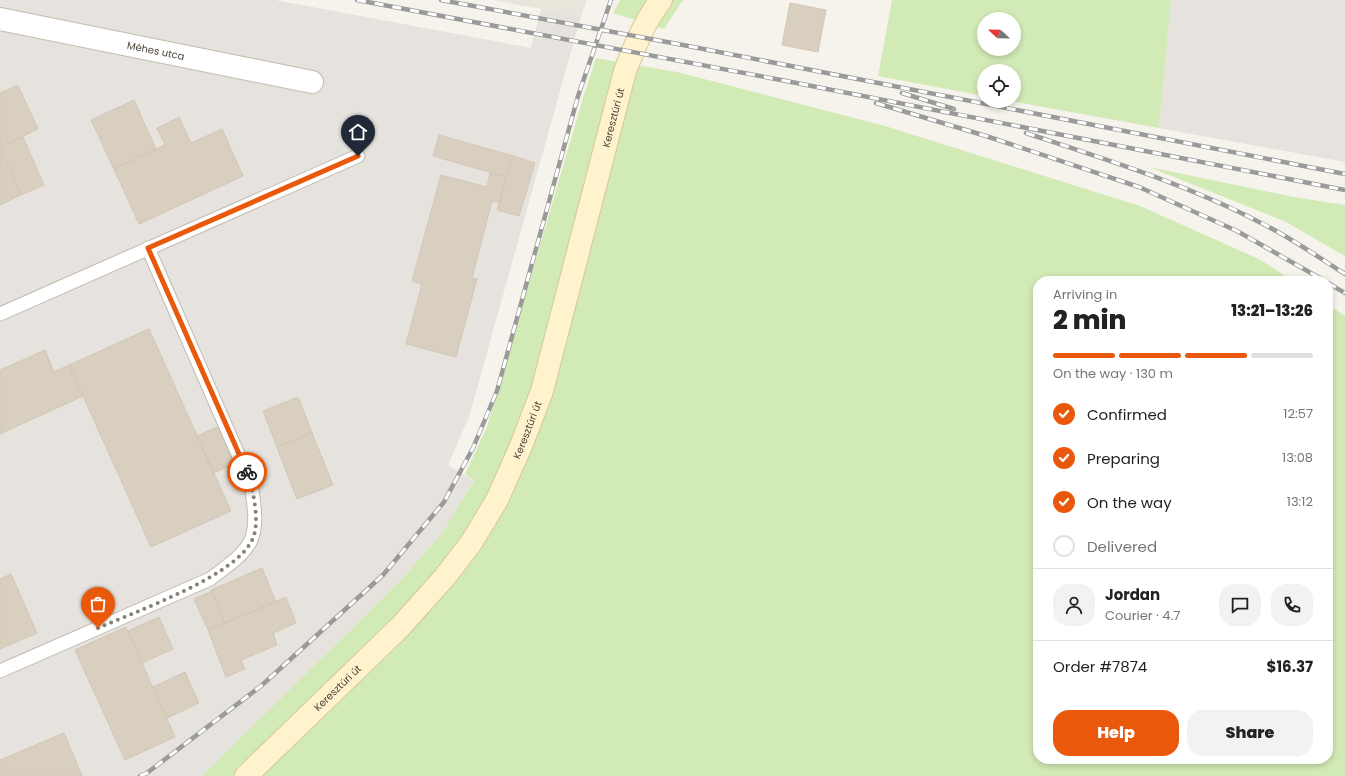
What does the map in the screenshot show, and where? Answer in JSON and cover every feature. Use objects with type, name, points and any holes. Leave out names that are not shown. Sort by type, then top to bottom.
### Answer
[{"type":"main road","name":"Keresztúri út","points":[[246,776],[400,627],[444,578],[471,542],[497,500],[542,391],[625,72],[639,37],[651,13],[661,0]]},
{"type":"street","name":"Méhes utca","points":[[0,19],[312,82]]},
{"type":"lane","points":[[0,314],[358,156]]},
{"type":"lane","points":[[0,671],[210,579],[240,557],[253,538],[256,512],[251,484],[148,248]]},
{"type":"shaded area","points":[[0,0],[275,0],[531,48],[541,9],[581,16],[469,417],[448,465],[474,481],[442,533],[400,581],[202,776],[0,776]]},
{"type":"shaded area","points":[[492,0],[587,0],[581,16]]},
{"type":"shaded area","points":[[1171,0],[1345,0],[1345,162],[1159,128]]},
{"type":"green space","points":[[620,0],[683,0],[664,29],[613,13]]},
{"type":"green space","points":[[892,0],[1171,0],[1159,128],[1021,103],[1021,64],[977,64],[977,95],[878,76]]},
{"type":"green space","points":[[596,58],[677,72],[885,126],[1140,206],[1261,260],[1285,276],[1033,276],[1033,764],[1333,764],[1333,308],[1345,316],[1345,776],[202,776],[400,581],[442,533],[474,481],[465,474],[487,427]]},
{"type":"green space","points":[[1149,167],[1294,197],[1345,205],[1345,256],[1284,221]]},
{"type":"building","points":[[790,3],[826,10],[818,52],[782,45]]},
{"type":"building","points":[[18,85],[38,129],[0,147],[0,93]]},
{"type":"building","points":[[134,100],[156,149],[114,169],[91,120]]},
{"type":"building","points":[[179,117],[191,143],[222,129],[243,176],[139,224],[114,169],[165,145],[157,128]]},
{"type":"building","points":[[439,135],[513,156],[506,177],[433,156]]},
{"type":"building","points":[[23,137],[44,185],[21,195],[0,147]]},
{"type":"building","points":[[0,147],[21,195],[0,205]]},
{"type":"building","points":[[513,156],[535,163],[519,216],[497,210]]},
{"type":"building","points":[[490,173],[506,177],[500,203],[492,201],[472,278],[477,279],[456,357],[406,344],[422,284],[412,281],[441,175],[487,187]]},
{"type":"building","points":[[149,329],[231,511],[151,547],[69,365]]},
{"type":"building","points":[[45,350],[54,372],[69,365],[83,396],[0,434],[0,370]]},
{"type":"building","points":[[298,397],[312,433],[277,447],[263,411]]},
{"type":"building","points":[[217,427],[234,464],[213,473],[197,436]]},
{"type":"building","points":[[312,433],[333,485],[297,499],[277,447]]},
{"type":"building","points":[[262,568],[276,602],[225,623],[211,590]]},
{"type":"building","points":[[11,574],[37,633],[0,649],[0,579]]},
{"type":"building","points":[[212,591],[225,623],[208,630],[194,599]]},
{"type":"building","points":[[286,597],[296,623],[273,633],[277,645],[241,660],[245,669],[226,677],[208,630]]},
{"type":"building","points":[[159,617],[173,649],[142,663],[128,631]]},
{"type":"building","points":[[126,627],[175,737],[125,760],[75,650]]},
{"type":"building","points":[[185,672],[199,703],[167,718],[153,687]]},
{"type":"building","points":[[64,733],[82,776],[0,776],[0,760]]},
{"type":"railway","points":[[357,0],[781,80],[1345,190]]},
{"type":"railway","points":[[441,0],[683,45],[1345,174]]},
{"type":"railway","points":[[140,776],[147,773],[261,686],[383,575],[444,502],[473,448],[497,391],[578,96],[611,0]]},
{"type":"railway","points":[[902,93],[954,109]]},
{"type":"railway","points":[[876,103],[986,136],[1139,187],[1237,231],[1316,276]]},
{"type":"railway","points":[[1026,133],[1154,176],[1217,202],[1278,232],[1345,274]]},
{"type":"railway","points":[[1333,286],[1345,293]]},
{"type":"way so far","points":[[98,628],[210,579],[240,557],[253,538],[256,512],[251,484],[247,472]]},
{"type":"route","points":[[247,472],[148,248],[358,156]]}]
